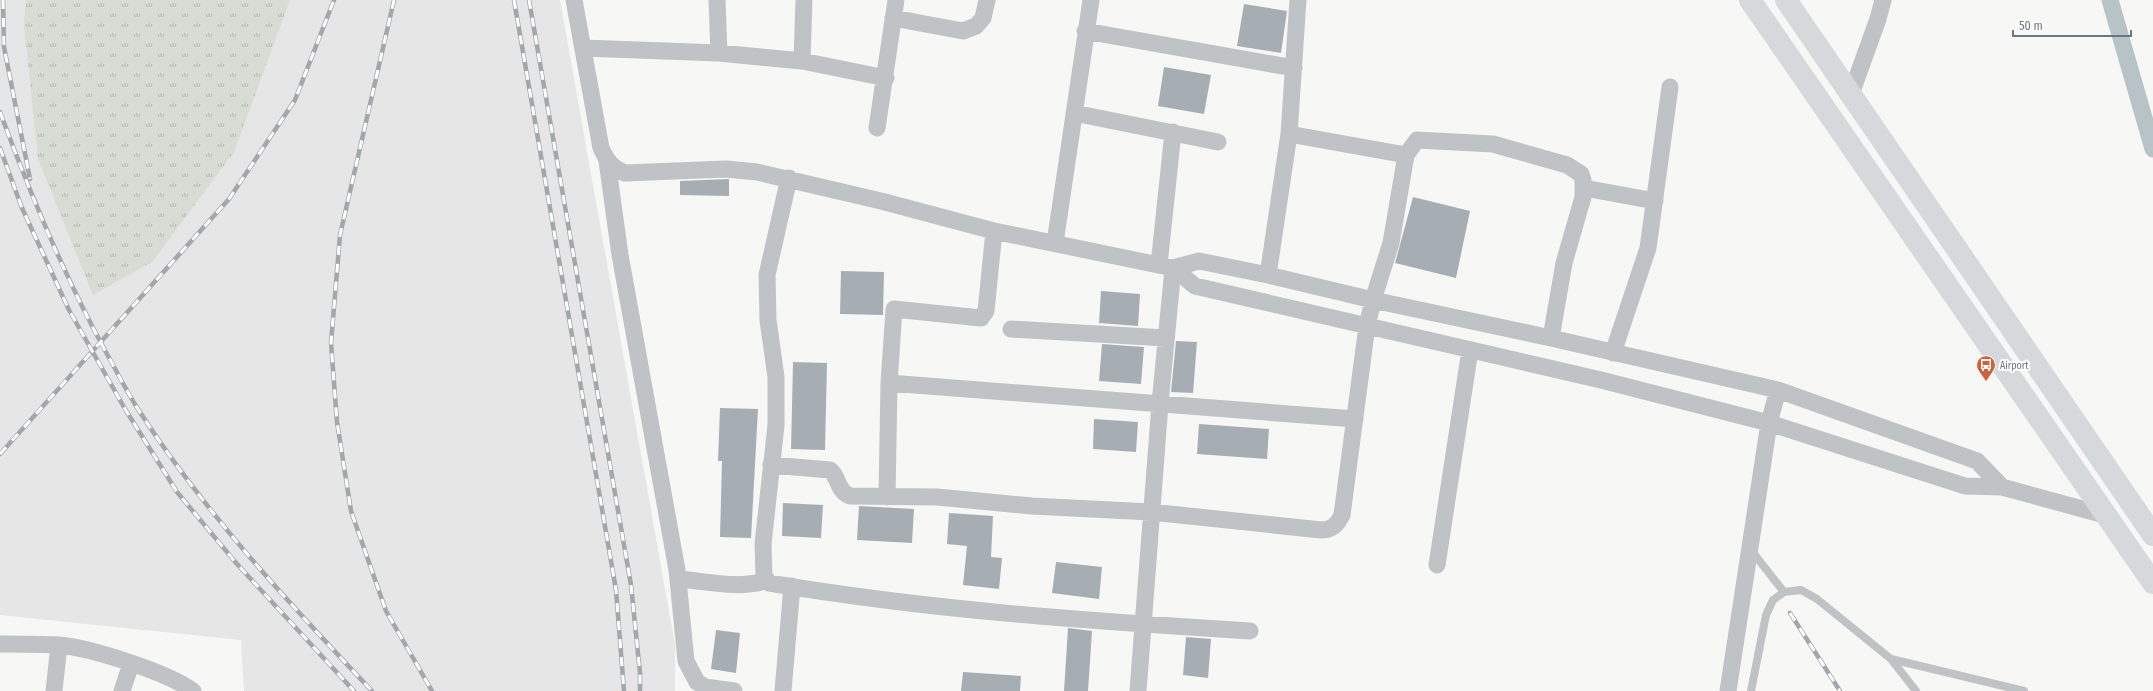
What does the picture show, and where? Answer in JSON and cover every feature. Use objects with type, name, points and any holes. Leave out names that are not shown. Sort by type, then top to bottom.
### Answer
[{"type":"main road","points":[[1750,0],[2153,583]]},
{"type":"main road","points":[[1786,0],[2153,535]]},
{"type":"street","points":[[574,0],[601,148],[607,161],[620,255],[678,579],[686,661],[697,682],[705,687],[734,691]]},
{"type":"street","points":[[717,0],[719,53]]},
{"type":"street","points":[[802,61],[804,0]]},
{"type":"street","points":[[877,128],[886,78],[896,0]]},
{"type":"street","points":[[893,18],[963,31],[976,26],[983,18],[987,0]]},
{"type":"street","points":[[1055,243],[1085,31],[1091,0]]},
{"type":"street","points":[[1268,274],[1289,134],[1298,0]]},
{"type":"street","points":[[1851,94],[1878,19],[1883,0]]},
{"type":"street","points":[[1085,31],[1294,68]]},
{"type":"street","points":[[583,48],[719,53],[802,61],[886,78]]},
{"type":"street","points":[[1613,353],[1648,248],[1670,87]]},
{"type":"street","points":[[1074,112],[1218,142]]},
{"type":"street","points":[[1138,691],[1166,338],[1166,267],[1173,132]]},
{"type":"street","points":[[1289,134],[1406,155]]},
{"type":"street","points":[[771,465],[830,470],[834,473],[838,487],[843,493],[850,496],[938,497],[1032,506],[1151,512],[1320,530],[1331,528],[1337,524],[1342,515],[1367,326],[1373,300],[1391,243],[1406,155],[1417,140],[1493,144],[1573,168],[1580,174],[1584,188],[1564,263],[1551,338]]},
{"type":"street","points":[[607,161],[615,169],[625,173],[726,169],[788,178],[994,231],[1166,267],[1195,286],[1601,380],[1769,423],[1965,486],[2002,487],[2108,516]]},
{"type":"street","points":[[788,178],[767,275],[768,320],[776,377],[776,425],[763,544],[764,577],[769,583],[934,606],[1143,624],[1250,631]]},
{"type":"street","points":[[1584,188],[1655,201]]},
{"type":"street","points":[[887,497],[888,383],[894,309],[980,318],[986,311],[994,231]]},
{"type":"street","points":[[1166,267],[1199,261],[1268,274],[1373,300],[1551,338],[1778,390],[1977,461],[2002,487]]},
{"type":"street","points":[[1011,329],[1166,338]]},
{"type":"street","points":[[1437,565],[1470,350]]},
{"type":"street","points":[[888,383],[1355,419]]},
{"type":"street","points":[[1728,691],[1769,423],[1778,390]]},
{"type":"street","points":[[678,579],[741,585],[758,584],[767,580]]},
{"type":"street","points":[[782,691],[792,586]]},
{"type":"street","points":[[0,644],[77,648],[131,664],[161,675],[193,691]]},
{"type":"street","points":[[54,691],[59,646]]},
{"type":"street","points":[[122,691],[131,664]]},
{"type":"lane","points":[[1750,548],[1784,592]]},
{"type":"lane","points":[[1751,691],[1766,615],[1773,600],[1784,592],[1801,590],[1816,599],[1891,659],[1916,691]]},
{"type":"lane","points":[[1891,659],[2024,691]]},
{"type":"shaded area","points":[[0,0],[560,0],[675,645],[675,691],[244,691],[241,640],[0,615]]},
{"type":"green space","points":[[26,0],[290,0],[234,152],[152,262],[93,295],[38,159],[24,24]]},
{"type":"building","points":[[1244,4],[1287,11],[1281,53],[1237,46]]},
{"type":"building","points":[[1164,67],[1211,75],[1204,114],[1158,106]]},
{"type":"building","points":[[729,179],[729,196],[680,195],[680,181]]},
{"type":"building","points":[[1413,197],[1470,211],[1456,278],[1395,263]]},
{"type":"building","points":[[841,271],[884,272],[883,315],[840,314]]},
{"type":"building","points":[[1101,291],[1140,294],[1138,326],[1099,323]]},
{"type":"building","points":[[1176,341],[1197,342],[1193,393],[1171,392]]},
{"type":"building","points":[[1102,344],[1144,347],[1141,384],[1099,381]]},
{"type":"building","points":[[793,362],[827,363],[825,450],[791,449]]},
{"type":"building","points":[[720,408],[758,409],[751,538],[720,537],[722,461],[718,461]]},
{"type":"building","points":[[1094,419],[1138,422],[1136,452],[1093,449]]},
{"type":"building","points":[[1199,424],[1269,429],[1267,459],[1197,454]]},
{"type":"building","points":[[783,503],[823,505],[821,538],[782,536]]},
{"type":"building","points":[[859,506],[914,509],[912,543],[857,540]]},
{"type":"building","points":[[949,513],[993,516],[991,557],[1002,558],[999,589],[963,585],[967,546],[947,544]]},
{"type":"building","points":[[1056,562],[1102,567],[1099,599],[1052,593]]},
{"type":"building","points":[[1068,628],[1092,631],[1088,691],[1064,691]]},
{"type":"building","points":[[716,630],[740,633],[736,673],[711,669]]},
{"type":"building","points":[[1186,637],[1211,639],[1208,678],[1183,675]]},
{"type":"building","points":[[963,672],[1021,676],[1020,691],[961,691]]},
{"type":"waterway","points":[[2110,0],[2153,149]]},
{"type":"railway","points":[[3,0],[4,47],[30,179]]},
{"type":"railway","points":[[0,454],[229,199],[295,100],[334,0]]},
{"type":"railway","points":[[394,0],[340,235],[331,343],[337,422],[351,511],[386,611],[432,691]]},
{"type":"railway","points":[[514,0],[616,590],[624,691]]},
{"type":"railway","points":[[529,0],[631,585],[640,673],[640,691]]},
{"type":"railway","points":[[0,112],[36,205],[62,265],[91,325],[136,406],[162,445],[218,519],[278,589],[372,691]]},
{"type":"railway","points":[[0,148],[22,208],[69,310],[125,409],[177,492],[237,564],[354,691]]},
{"type":"railway","points":[[1790,613],[1840,691]]},
{"type":"place","name":"Airport","points":[[1986,382]]}]
